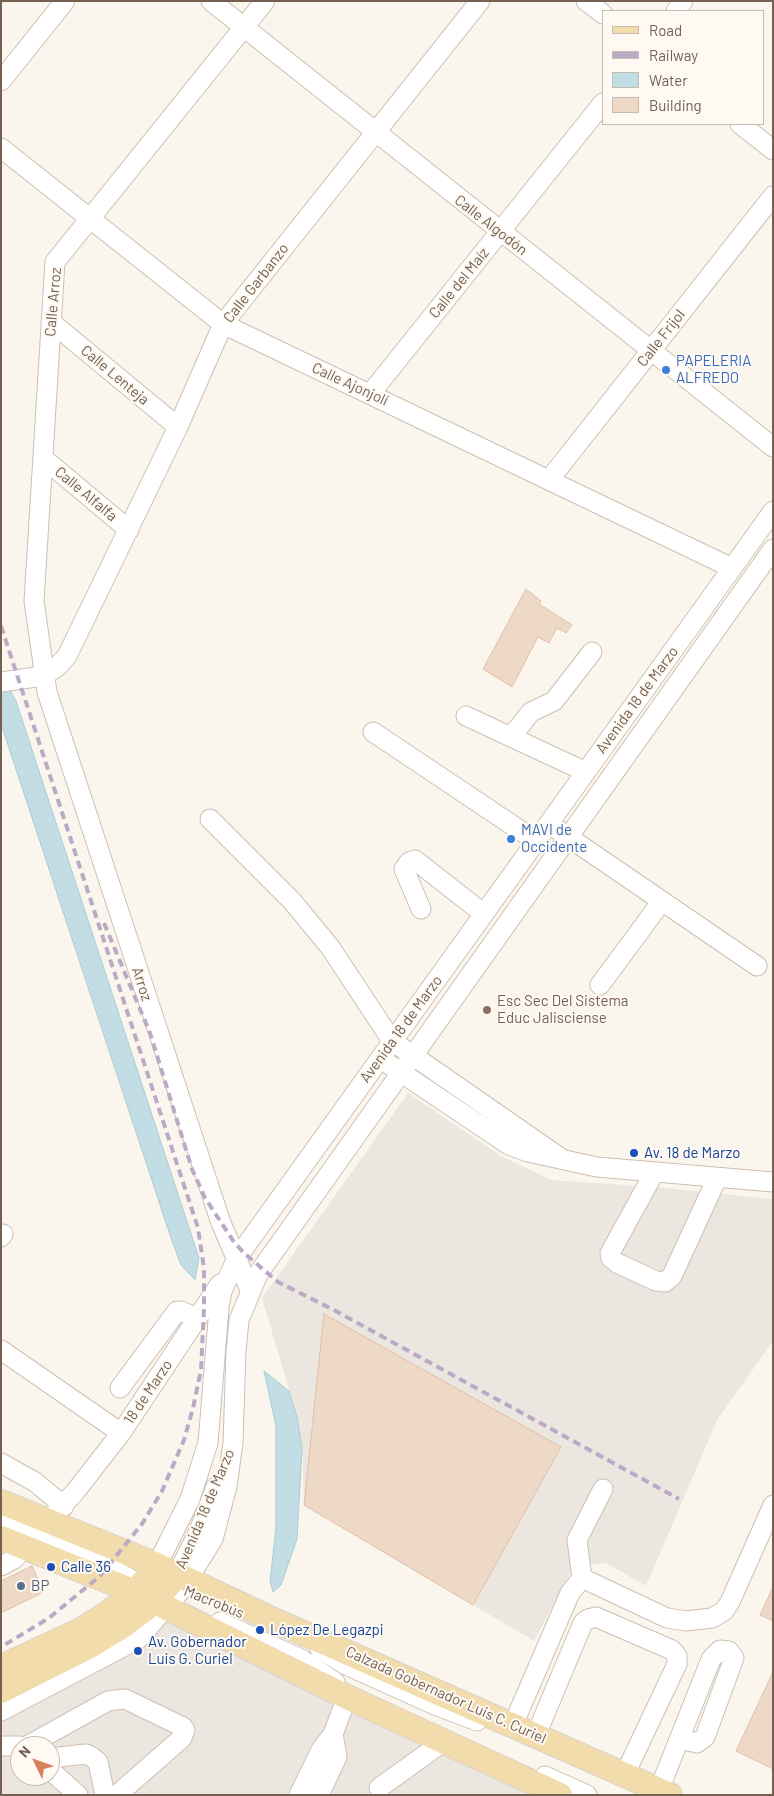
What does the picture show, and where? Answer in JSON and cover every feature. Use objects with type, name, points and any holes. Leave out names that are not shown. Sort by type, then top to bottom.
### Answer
[{"type":"main road","name":"Calzada Gobernador Luis C. Curiel","points":[[1,1502],[44,1528],[163,1588],[347,1697],[560,1795]]},
{"type":"main road","name":"Calzada Gobernador Luis C. Curiel","points":[[1,1538],[44,1528],[163,1588],[513,1725],[625,1774],[657,1793]]},
{"type":"main road","points":[[2,1664],[79,1631],[108,1613],[163,1588]]},
{"type":"main road","points":[[1,1691],[90,1646],[123,1626],[163,1588]]},
{"type":"street","points":[[1,81],[65,1]]},
{"type":"street","name":"Calle Algodón","points":[[212,1],[375,133],[773,448]]},
{"type":"street","name":"Calle Arroz","points":[[43,676],[34,601],[55,262],[265,1]]},
{"type":"street","name":"Calle Garbanzo","points":[[43,676],[57,667],[66,656],[178,427],[223,324],[480,1]]},
{"type":"street","points":[[586,1],[602,13]]},
{"type":"street","name":"Calle del Maíz","points":[[371,393],[602,104]]},
{"type":"street","points":[[741,125],[773,150]]},
{"type":"street","name":"Calle Ajonjolí","points":[[1,148],[223,324],[371,393],[732,568]]},
{"type":"street","name":"Calle Frijol","points":[[549,480],[773,196]]},
{"type":"street","name":"Calle Lenteja","points":[[51,322],[178,427]]},
{"type":"street","name":"Calle Alfalfa","points":[[43,458],[129,530]]},
{"type":"street","name":"Avenida 18 de Marzo","points":[[163,1588],[208,1443],[219,1308],[222,1291],[237,1258],[773,511]]},
{"type":"street","name":"Avenida 18 de Marzo","points":[[163,1588],[199,1531],[233,1443],[239,1320],[250,1290],[264,1264],[773,549]]},
{"type":"street","points":[[511,737],[531,712],[554,701],[592,652]]},
{"type":"street","points":[[9,682],[43,676]]},
{"type":"street","name":"Arroz","points":[[43,676],[221,1223],[250,1290]]},
{"type":"street","points":[[466,716],[586,772]]},
{"type":"street","points":[[372,732],[536,841]]},
{"type":"street","points":[[210,819],[292,901],[330,947],[392,1041],[562,1159]]},
{"type":"street","points":[[549,823],[757,966]]},
{"type":"street","points":[[421,908],[404,869],[410,862],[415,860],[484,914]]},
{"type":"street","points":[[600,985],[662,902]]},
{"type":"street","points":[[380,1058],[509,1145],[528,1152],[597,1167],[773,1182]]},
{"type":"street","points":[[654,1173],[610,1253],[611,1258],[617,1263],[656,1281],[665,1282],[672,1276],[717,1178]]},
{"type":"street","name":"18 de Marzo","points":[[1,1566],[14,1559],[44,1528],[120,1433],[237,1258]]},
{"type":"street","points":[[120,1388],[177,1311],[181,1310],[197,1318]]},
{"type":"street","points":[[1,1350],[120,1433]]},
{"type":"street","points":[[1,1463],[35,1482],[44,1528]]},
{"type":"street","points":[[513,1725],[570,1593],[582,1578],[577,1540],[603,1488]]},
{"type":"street","points":[[582,1578],[667,1618],[686,1622],[712,1618],[724,1611],[730,1602],[773,1505]]},
{"type":"street","points":[[1,1516],[44,1528]]},
{"type":"street","points":[[1,1524],[44,1528]]},
{"type":"street","points":[[1,1711],[138,1639],[163,1588]]},
{"type":"street","name":"Macrobús","points":[[163,1588],[310,1642],[344,1664],[435,1705],[657,1793]]},
{"type":"street","name":"Macrobús","points":[[163,1588],[303,1660],[335,1682],[587,1795]]},
{"type":"street","points":[[536,1735],[582,1624],[588,1619],[596,1617],[672,1650],[677,1656],[678,1664],[625,1774]]},
{"type":"street","points":[[299,1795],[321,1750],[333,1734],[347,1697]]},
{"type":"street","points":[[35,1736],[108,1701],[125,1699],[183,1727],[185,1730],[182,1738],[117,1795]]},
{"type":"street","points":[[319,1795],[337,1757],[333,1734]]},
{"type":"street","points":[[657,1793],[680,1739]]},
{"type":"street","points":[[379,1788],[442,1742]]},
{"type":"street","points":[[60,1757],[86,1754],[98,1762],[105,1795]]},
{"type":"street","points":[[60,1779],[78,1795]]},
{"type":"shaded area","points":[[408,1093],[501,1156],[551,1180],[654,1187],[773,1199],[773,1341],[717,1420],[646,1586],[606,1563],[588,1565],[569,1575],[534,1641],[304,1505],[302,1449],[297,1417],[262,1298]]},
{"type":"shaded area","points":[[171,1618],[533,1795],[1,1795],[1,1715],[126,1650]]},
{"type":"water","points":[[1,674],[16,701],[199,1258],[195,1280],[181,1265],[170,1235],[1,724]]},
{"type":"water","points":[[264,1371],[289,1391],[297,1417],[302,1449],[297,1539],[281,1585],[273,1592],[270,1581],[276,1528],[276,1426]]},
{"type":"building","points":[[526,589],[541,601],[539,604],[572,625],[566,633],[557,628],[549,643],[538,637],[512,687],[483,669]]},
{"type":"building","points":[[324,1314],[561,1447],[473,1605],[304,1505]]},
{"type":"building","name":"BP","points":[[32,1566],[44,1592],[1,1613],[1,1581]]},
{"type":"building","points":[[773,1587],[773,1621],[760,1615]]},
{"type":"building","points":[[773,1672],[773,1769],[736,1751]]},
{"type":"railway","points":[[1,626],[198,1228],[204,1268],[201,1370],[184,1440],[162,1491],[142,1524],[100,1576],[49,1618],[1,1647]]},
{"type":"railway","points":[[104,923],[150,1033],[192,1169],[205,1198],[234,1242],[244,1253],[278,1282],[332,1309],[679,1499]]},
{"type":"place","name":"PAPELERIA ALFREDO","points":[[666,370]]},
{"type":"place","name":"MAVI de Occidente","points":[[511,839]]},
{"type":"place","name":"Esc Sec Del Sistema Educ Jalisciense","points":[[487,1010]]},
{"type":"place","name":"Av. 18 de Marzo","points":[[634,1153]]},
{"type":"place","name":"Calle 36","points":[[51,1567]]},
{"type":"place","name":"BP","points":[[21,1586]]},
{"type":"place","name":"López De Legazpi","points":[[260,1630]]},
{"type":"place","name":"Av. Gobernador Luis G. Curiel","points":[[138,1651]]}]
